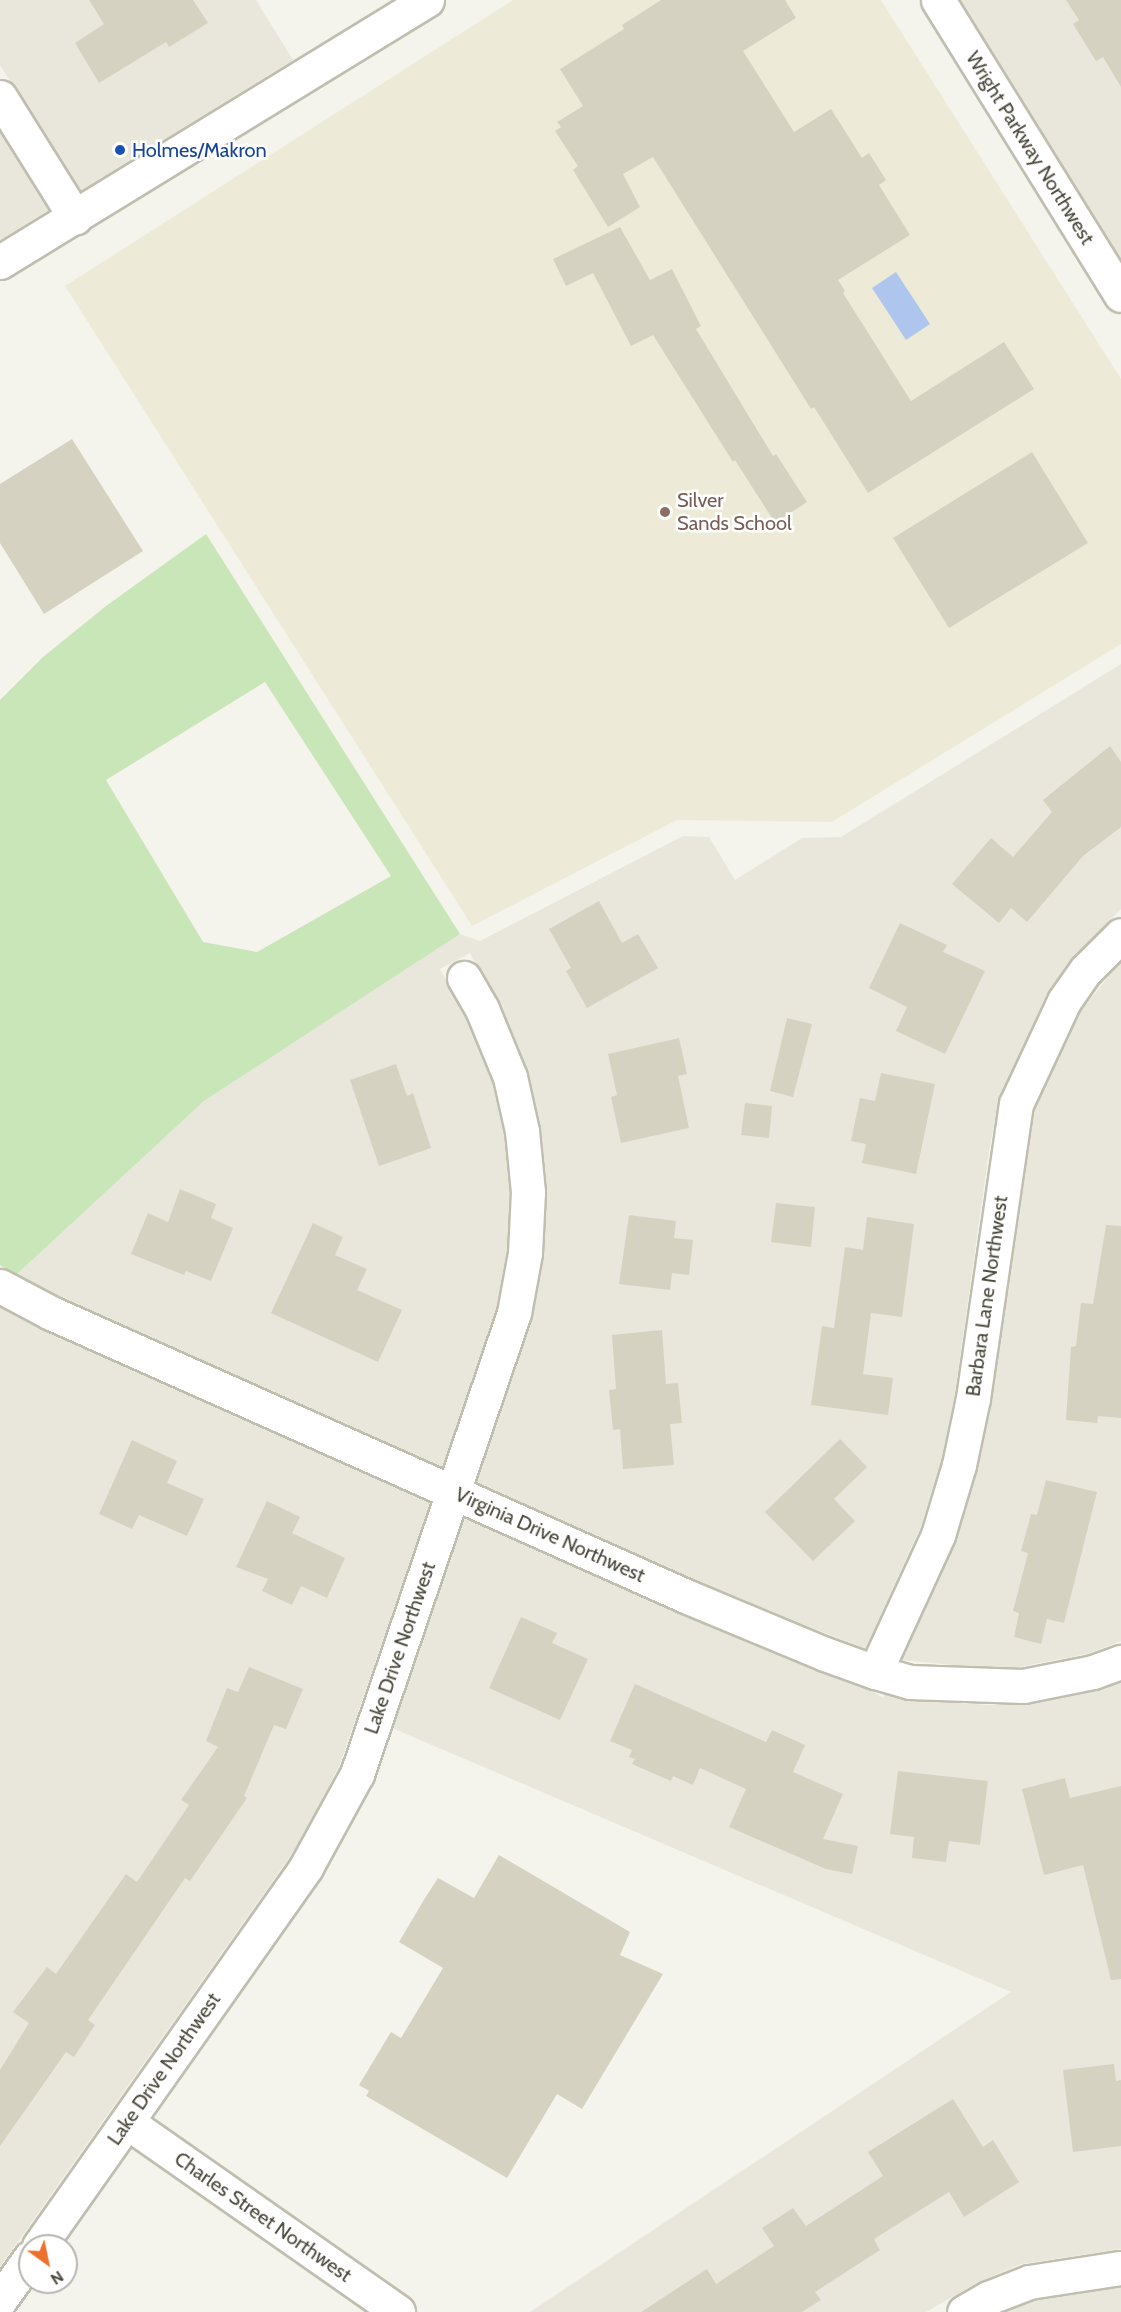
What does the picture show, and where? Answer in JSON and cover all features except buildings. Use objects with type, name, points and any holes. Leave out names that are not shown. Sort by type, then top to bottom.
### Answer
[{"type":"street","points":[[0,262],[427,0]]},
{"type":"street","name":"Wright Parkway Northwest","points":[[938,0],[1121,295]]},
{"type":"street","points":[[0,97],[75,217]]},
{"type":"street","name":"Barbara Lane Northwest","points":[[875,1672],[938,1535],[959,1465],[973,1398],[1006,1157],[1016,1104],[1064,1001],[1086,970],[1121,935]]},
{"type":"street","name":"Lake Drive Northwest","points":[[48,2234],[306,1867],[357,1774],[514,1312],[525,1253],[528,1192],[522,1131],[510,1077],[482,1009],[464,978]]},
{"type":"street","name":"Virginia Drive Northwest","points":[[0,1286],[51,1313],[699,1602],[875,1672],[910,1682],[1023,1686],[1093,1672],[1121,1662]]},
{"type":"street","name":"Charles Street Northwest","points":[[127,2122],[398,2312]]},
{"type":"street","points":[[964,2312],[988,2298],[1029,2282],[1121,2268]]},
{"type":"street","points":[[0,2300],[18,2275]]},
{"type":"shaded area","points":[[0,0],[256,0],[293,60],[79,192],[0,65]]},
{"type":"shaded area","name":"Silver Sands School","points":[[513,0],[881,0],[1121,379],[1121,644],[832,822],[677,820],[472,926],[65,286]]},
{"type":"shaded area","points":[[958,0],[1121,0],[1121,263]]},
{"type":"shaded area","points":[[0,128],[50,209],[0,240]]},
{"type":"shaded area","points":[[1121,664],[1121,909],[1072,958],[1048,991],[999,1098],[989,1152],[955,1393],[942,1459],[921,1526],[865,1649],[693,1580],[476,1483],[532,1318],[542,1258],[545,1195],[540,1132],[527,1075],[497,1003],[470,953],[440,969],[466,1016],[493,1080],[505,1132],[510,1190],[508,1248],[497,1306],[442,1468],[57,1296],[16,1275],[204,1101],[460,934],[480,941],[683,836],[709,837],[735,880],[802,838],[841,837]]},
{"type":"shaded area","points":[[1121,961],[1121,1641],[1087,1654],[1019,1667],[984,1668],[901,1660],[954,1545],[976,1471],[990,1404],[1033,1112],[1079,1013]]},
{"type":"shaded area","points":[[0,1306],[45,1329],[431,1502],[340,1764],[313,1817],[291,1855],[23,2234],[18,2234],[18,2242],[0,2267]]},
{"type":"shaded area","points":[[465,1517],[684,1615],[820,1672],[869,1689],[883,1698],[885,1693],[911,1700],[987,1705],[1028,1704],[1101,1689],[1121,1682],[1121,2249],[1021,2264],[978,2282],[926,2312],[530,2312],[1011,1992],[392,1728]]},
{"type":"shaded area","points":[[1121,2287],[1121,2312],[1006,2312],[1035,2300]]},
{"type":"green space","points":[[206,534],[460,934],[204,1101],[16,1275],[0,1265],[0,700],[43,657],[106,606]],"holes":[[[265,682],[391,876],[257,952],[203,942],[106,780]]]},
{"type":"water","points":[[896,272],[930,324],[906,340],[872,288]]},
{"type":"place","name":"Holmes/Makron","points":[[120,150]]},
{"type":"place","name":"Silver Sands School","points":[[665,512]]}]
